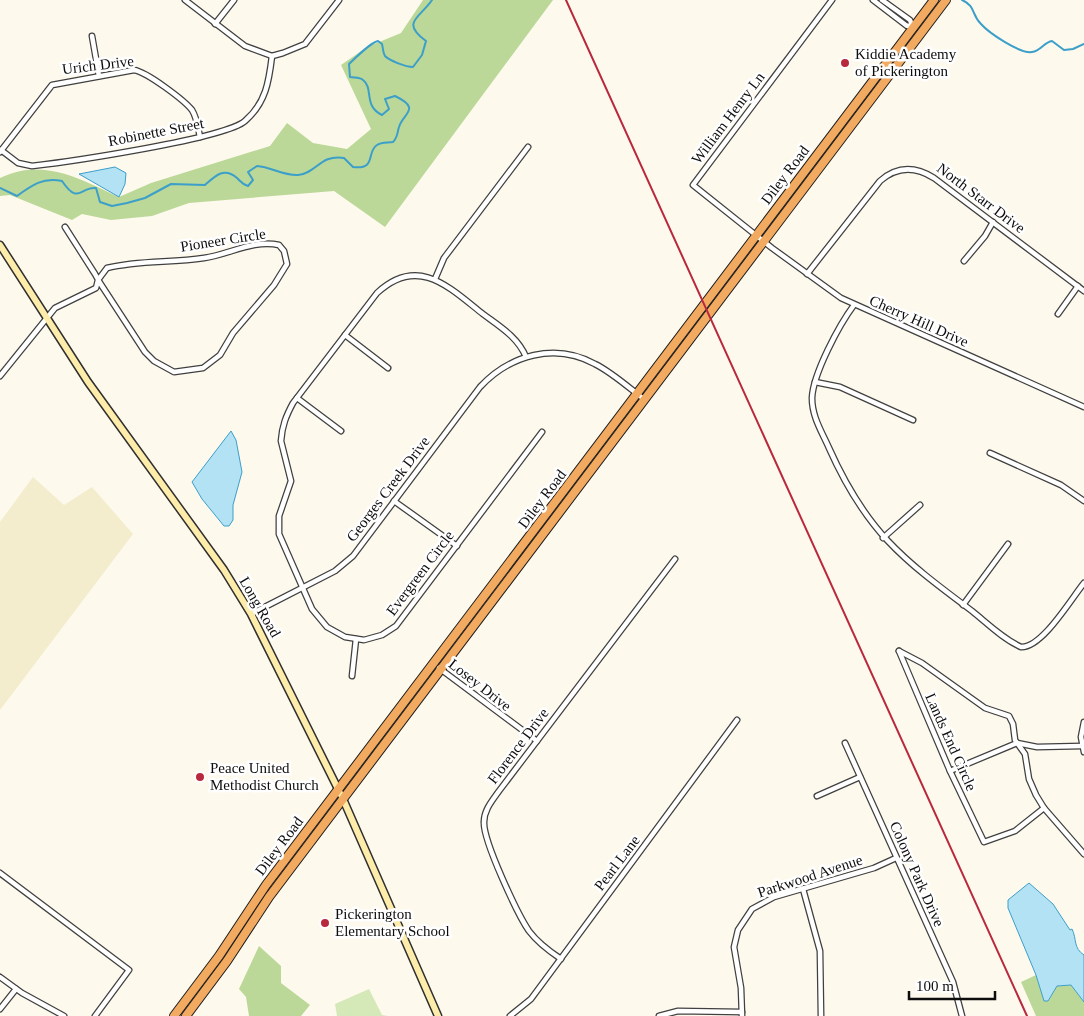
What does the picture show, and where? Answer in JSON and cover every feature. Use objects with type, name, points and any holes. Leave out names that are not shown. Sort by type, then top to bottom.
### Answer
[{"type":"highway","name":"Diley Road","points":[[174,1016],[216,960],[266,885],[638,395],[934,0]]},
{"type":"highway","name":"Diley Road","points":[[186,1016],[231,956],[269,897],[943,3]]},
{"type":"main road","name":"Long Road","points":[[0,245],[122,432],[224,570],[252,614],[339,790],[438,1016]]},
{"type":"street","points":[[185,0],[245,46],[272,56],[305,44],[339,0]]},
{"type":"street","points":[[215,24],[234,0]]},
{"type":"street","name":"William Henry Ln","points":[[758,235],[693,185],[832,0]]},
{"type":"street","points":[[872,0],[906,26],[913,26]]},
{"type":"street","points":[[882,0],[910,20],[913,26],[921,32]]},
{"type":"street","points":[[92,36],[99,76]]},
{"type":"street","name":"Robinette Street","points":[[1,151],[18,163],[32,166],[232,129],[250,117],[264,96],[269,84],[272,56]]},
{"type":"street","name":"Urich Drive","points":[[1,151],[52,85],[134,70],[144,73],[192,110],[200,136]]},
{"type":"street","points":[[435,279],[444,258],[528,147]]},
{"type":"street","name":"North Starr Drive","points":[[808,274],[880,181],[899,170],[911,168],[927,173],[1084,290]]},
{"type":"street","points":[[964,261],[985,236],[993,222]]},
{"type":"street","points":[[65,227],[98,280]]},
{"type":"street","name":"Cherry Hill Drive","points":[[758,235],[808,274],[854,305],[1084,407]]},
{"type":"street","name":"Pioneer Circle","points":[[0,376],[55,308],[96,288],[98,280],[107,268],[128,263],[205,258],[262,244],[279,246],[286,256],[285,268],[233,333],[220,355],[211,363],[191,371],[174,372],[154,362],[135,337],[98,280]]},
{"type":"street","name":"Evergreen Circle","points":[[526,357],[521,346],[510,334],[448,286],[435,279],[408,276],[384,286],[297,398],[283,422],[281,434],[290,480],[279,516],[279,534],[312,609],[327,627],[345,638],[364,640],[382,635],[396,626],[542,432]]},
{"type":"street","points":[[1058,314],[1078,286]]},
{"type":"street","points":[[854,305],[840,327],[815,382],[812,398],[817,423],[854,499],[883,538],[904,560],[1016,645],[1027,647],[1036,641],[1049,629],[1084,583]]},
{"type":"street","points":[[345,335],[388,368]]},
{"type":"street","points":[[526,357],[557,353],[576,356],[595,364],[645,400]]},
{"type":"street","name":"Georges Creek Drive","points":[[252,614],[335,571],[353,556],[488,379],[506,366],[526,357]]},
{"type":"street","points":[[815,382],[840,387],[913,420]]},
{"type":"street","points":[[297,398],[340,431]]},
{"type":"street","points":[[990,453],[1061,485],[1084,501]]},
{"type":"street","points":[[394,501],[457,546]]},
{"type":"street","points":[[883,538],[920,505]]},
{"type":"street","points":[[963,605],[1008,544]]},
{"type":"street","name":"Florence Drive","points":[[561,959],[541,944],[525,924],[484,830],[485,813],[489,805],[675,558]]},
{"type":"street","points":[[352,676],[356,639]]},
{"type":"street","name":"Lands End Circle","points":[[1017,743],[1009,716],[985,708],[922,663],[899,651],[950,771],[984,842],[1014,832],[1044,808]]},
{"type":"street","name":"Losey Drive","points":[[434,664],[537,741]]},
{"type":"street","name":"Pearl Lane","points":[[510,1016],[531,999],[737,720]]},
{"type":"street","points":[[1084,722],[1082,746],[1084,752]]},
{"type":"street","name":"Colony Park Drive","points":[[845,743],[953,982],[962,1016]]},
{"type":"street","points":[[1017,743],[1025,754],[1032,787],[1044,808],[1084,854]]},
{"type":"street","points":[[950,771],[1017,743],[1037,747],[1082,746]]},
{"type":"street","points":[[817,796],[860,776]]},
{"type":"street","name":"Parkwood Avenue","points":[[742,1014],[741,988],[734,953],[738,930],[746,915],[759,904],[874,868],[896,858]]},
{"type":"street","points":[[0,872],[129,970],[95,1016]]},
{"type":"street","points":[[803,889],[820,951],[821,1016]]},
{"type":"street","points":[[0,977],[64,1016]]},
{"type":"street","points":[[0,1009],[16,988]]},
{"type":"street","points":[[659,1016],[678,1011],[742,1014]]},
{"type":"shaded area","points":[[33,477],[64,505],[92,487],[133,534],[0,710],[0,522]]},
{"type":"green space","points":[[423,0],[553,0],[385,227],[334,191],[189,203],[152,216],[111,220],[82,214],[72,220],[10,195],[0,196],[0,178],[16,172],[46,170],[90,183],[119,197],[151,183],[270,146],[287,123],[313,143],[347,149],[371,129],[341,65],[367,47],[401,33]]},
{"type":"green space","points":[[259,946],[281,966],[281,983],[310,1005],[301,1016],[249,1016],[246,997],[239,989]]},
{"type":"green space","points":[[1036,975],[1044,1001],[1048,1001],[1057,986],[1071,985],[1084,1002],[1084,1016],[1036,1016],[1021,982]]},
{"type":"green space","points":[[369,989],[382,1015],[388,1016],[337,1016],[335,1004]]},
{"type":"water","points":[[115,167],[126,173],[125,184],[119,197],[79,174]]},
{"type":"water","points":[[231,431],[236,440],[242,472],[233,505],[233,520],[229,526],[224,526],[202,499],[192,482]]},
{"type":"water","points":[[1029,883],[1053,904],[1074,933],[1078,949],[1084,955],[1084,1002],[1071,985],[1057,986],[1048,1001],[1044,1001],[1036,975],[1008,908],[1008,900]]},
{"type":"waterway","points":[[0,188],[17,196],[43,181],[62,181],[76,194],[96,188],[100,202],[112,206],[145,198],[171,184],[205,185],[217,175],[224,173],[232,175],[248,186],[253,180],[248,172],[257,166],[298,175],[310,171],[324,161],[336,158],[344,158],[353,167],[365,166],[377,145],[395,140],[401,122],[409,108],[408,104],[395,96],[385,99],[389,109],[382,115],[376,111],[371,102],[366,83],[360,78],[350,77],[349,64],[368,47],[378,41],[382,44],[384,55],[387,58],[413,67],[422,55],[426,41],[418,35],[413,24],[432,0]]},
{"type":"waterway","points":[[962,0],[972,8],[978,20],[985,28],[1020,50],[1032,52],[1052,41],[1064,50],[1073,49],[1084,44]]},
{"type":"railway","points":[[566,0],[1027,1016]]},
{"type":"place","name":"Kiddie Academy of Pickerington","points":[[845,63]]},
{"type":"place","name":"Peace United Methodist Church","points":[[200,777]]},
{"type":"place","name":"Pickerington Elementary School","points":[[325,923]]}]
